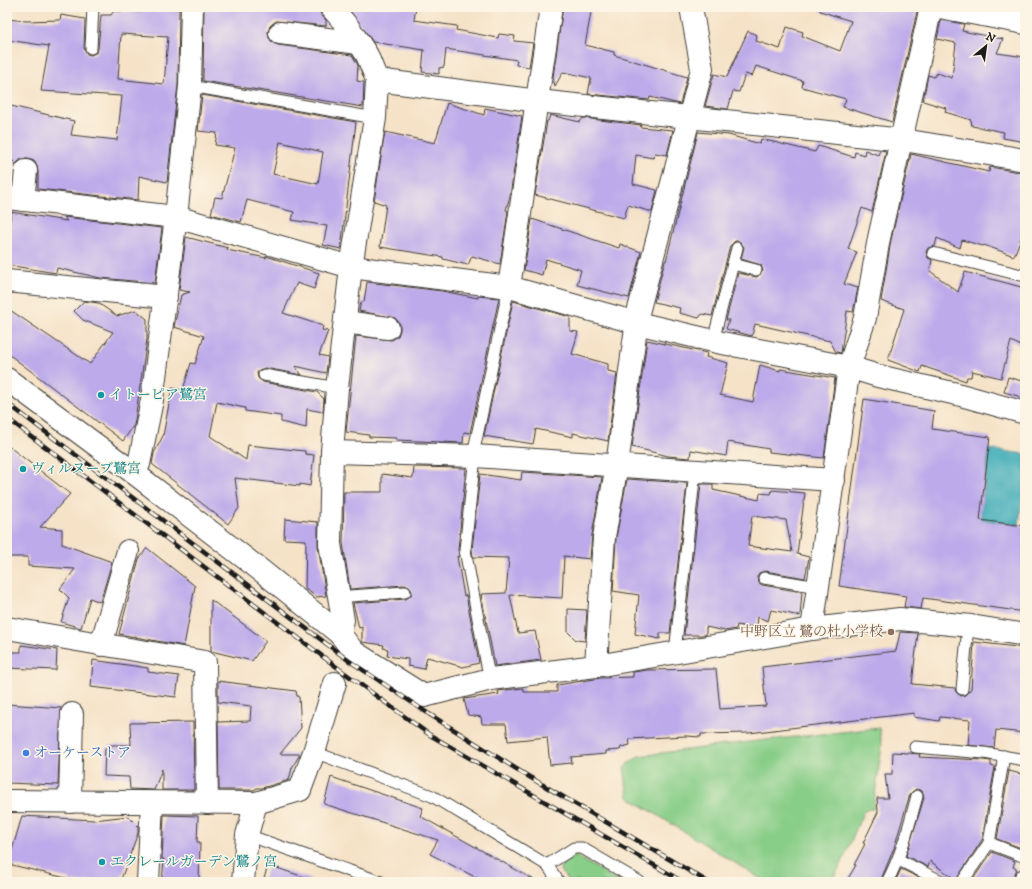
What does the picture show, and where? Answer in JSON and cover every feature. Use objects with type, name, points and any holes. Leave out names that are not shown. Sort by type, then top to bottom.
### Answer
[{"type":"street","points":[[134,473],[139,464],[152,400],[166,297],[190,86],[192,7]]},
{"type":"street","points":[[331,7],[349,28],[367,55],[377,80],[374,118],[351,267],[337,388],[332,452],[330,544],[343,620],[340,634]]},
{"type":"street","points":[[509,287],[551,7]]},
{"type":"street","points":[[596,666],[604,537],[637,323],[702,69],[691,7]]},
{"type":"street","points":[[812,629],[849,367],[865,318],[879,238],[903,140],[931,7]]},
{"type":"street","points":[[939,7],[1025,23]]},
{"type":"street","points":[[280,33],[359,43]]},
{"type":"street","points":[[377,80],[538,101],[903,140],[1025,160]]},
{"type":"street","points":[[26,171],[15,199],[176,216],[351,267],[509,287],[637,323],[713,341],[849,367],[878,376],[957,394],[1025,413]]},
{"type":"street","points":[[7,280],[166,297]]},
{"type":"street","points":[[345,322],[388,328]]},
{"type":"street","points":[[7,379],[134,473],[340,634],[354,652],[424,696],[491,678],[596,666],[812,629],[900,619],[968,626],[1025,635]]},
{"type":"street","points":[[332,452],[476,456],[834,480]]},
{"type":"street","points":[[101,645],[128,551]]},
{"type":"street","points":[[7,628],[205,662],[207,803]]},
{"type":"street","points":[[7,800],[152,803],[256,803],[300,790],[314,752],[335,683]]},
{"type":"street","points":[[70,802],[72,714]]},
{"type":"street","points":[[148,882],[152,803]]},
{"type":"street","points":[[243,882],[247,835],[256,803]]},
{"type":"lane","points":[[91,48],[94,7]]},
{"type":"lane","points":[[190,86],[374,118]]},
{"type":"lane","points":[[713,341],[737,248]]},
{"type":"lane","points":[[933,253],[1025,276]]},
{"type":"lane","points":[[733,264],[756,270]]},
{"type":"lane","points":[[491,678],[487,666],[465,550],[476,456],[475,445],[509,287]]},
{"type":"lane","points":[[264,375],[337,388]]},
{"type":"lane","points":[[676,652],[695,471]]},
{"type":"lane","points":[[764,578],[818,587]]},
{"type":"lane","points":[[340,600],[350,596],[405,592]]},
{"type":"lane","points":[[962,689],[968,626]]},
{"type":"lane","points":[[915,747],[1004,756],[1025,760]]},
{"type":"lane","points":[[314,752],[432,796],[547,865],[559,882]]},
{"type":"lane","points":[[962,882],[989,843],[1004,756]]},
{"type":"lane","points":[[887,882],[898,860],[917,796]]},
{"type":"lane","points":[[247,835],[381,882]]},
{"type":"lane","points":[[989,843],[1025,856]]},
{"type":"lane","points":[[547,865],[574,848],[582,848],[640,882]]},
{"type":"lane","points":[[898,860],[943,882]]},
{"type":"green space","points":[[879,728],[882,745],[873,809],[864,810],[841,865],[833,878],[809,882],[766,882],[628,797],[624,767],[639,756],[748,742]]},
{"type":"green space","points":[[576,856],[620,882],[569,882],[560,870],[562,863]]},
{"type":"water","points":[[989,449],[1025,454],[1025,475],[1019,525],[980,520]]},
{"type":"building","points":[[154,7],[179,9],[178,85],[167,182],[139,176],[138,200],[38,189],[38,172],[34,161],[21,159],[16,164],[7,155],[7,105],[74,121],[71,135],[117,140],[122,96],[41,91],[49,46],[7,40],[7,19],[26,21],[60,20],[61,15],[85,19],[84,48],[87,54],[91,55],[97,52],[98,49],[101,15],[111,15],[114,11],[143,12],[143,9],[152,11]],"holes":[[[121,34],[168,37],[164,84],[118,79]]]},
{"type":"building","points":[[204,7],[319,7],[321,15],[326,20],[326,26],[276,21],[270,26],[268,32],[269,38],[273,43],[278,45],[352,55],[358,65],[357,81],[364,82],[363,107],[203,81]]},
{"type":"building","points":[[347,7],[416,7],[414,20],[457,26],[456,30],[498,38],[499,34],[515,36],[514,41],[533,43],[529,67],[516,65],[517,60],[446,49],[444,67],[439,68],[439,74],[422,72],[424,50],[373,42]]},
{"type":"building","points":[[563,7],[592,7],[585,45],[614,52],[614,55],[687,77],[680,104],[650,97],[649,100],[588,94],[591,78],[563,72],[555,86],[553,77]]},
{"type":"building","points":[[820,7],[918,7],[892,122],[843,107],[846,99],[802,87],[803,81],[756,66],[752,76],[745,74],[739,92],[733,91],[728,109],[705,106],[714,74],[727,77],[748,31],[757,35],[756,41],[780,49],[787,27],[803,32],[802,36],[840,51],[851,21],[820,11]]},
{"type":"building","points":[[941,20],[964,24],[962,31],[1003,39],[997,53],[1025,57],[1025,142],[1003,138],[1004,132],[972,126],[971,120],[945,112],[946,108],[923,101],[928,75],[934,77],[937,73],[952,78],[956,43],[937,39]]},
{"type":"building","points":[[202,95],[356,122],[341,249],[323,245],[327,226],[292,220],[294,212],[247,200],[241,222],[211,214],[215,197],[222,198],[235,148],[215,145],[217,133],[198,131]],"holes":[[[280,142],[323,152],[318,184],[273,174]]]},
{"type":"building","points":[[447,103],[484,115],[485,108],[522,116],[510,196],[506,210],[508,211],[500,264],[472,256],[468,265],[443,259],[443,257],[380,247],[386,205],[374,201],[385,132],[435,143]]},
{"type":"building","points":[[550,115],[580,122],[583,118],[641,125],[640,127],[673,130],[667,155],[655,153],[653,158],[636,155],[633,184],[657,190],[652,212],[628,205],[624,218],[535,195],[547,121]]},
{"type":"building","points":[[698,132],[729,135],[760,144],[761,139],[815,152],[818,146],[854,157],[855,152],[864,155],[865,150],[878,155],[880,150],[886,151],[872,212],[862,208],[848,249],[857,252],[844,284],[858,288],[853,312],[847,311],[841,353],[836,352],[830,341],[755,324],[752,336],[726,329],[729,320],[726,320],[738,273],[757,277],[763,271],[761,265],[741,259],[744,247],[739,241],[735,241],[730,246],[712,316],[702,314],[699,318],[679,313],[680,308],[654,302],[666,261]]},
{"type":"building","points":[[911,154],[989,172],[990,167],[1025,173],[1025,228],[1014,256],[984,245],[962,240],[960,248],[937,238],[935,246],[928,248],[926,252],[928,258],[932,260],[930,271],[958,292],[965,272],[1025,288],[1025,348],[1011,341],[1001,378],[972,371],[971,377],[967,377],[966,381],[922,366],[920,372],[888,360],[904,309],[881,301],[891,240]]},
{"type":"building","points":[[11,212],[67,221],[64,217],[162,228],[155,283],[100,278],[57,268],[56,273],[7,265],[7,244]]},
{"type":"building","points":[[532,219],[619,248],[620,244],[641,252],[629,298],[577,285],[581,270],[546,259],[542,275],[524,270]]},
{"type":"building","points":[[186,237],[228,248],[227,250],[266,258],[266,256],[319,273],[314,289],[297,283],[283,313],[323,326],[322,330],[328,331],[319,355],[328,357],[326,373],[295,366],[302,375],[265,368],[259,370],[257,373],[258,378],[263,382],[317,392],[324,399],[323,412],[307,409],[306,428],[281,422],[281,416],[245,411],[245,408],[217,402],[210,436],[246,460],[248,445],[305,451],[305,454],[314,455],[310,486],[235,478],[239,508],[228,524],[152,464],[154,453],[163,436],[172,388],[183,390],[191,363],[195,364],[204,336],[174,327],[181,295],[190,292],[179,290]]},
{"type":"building","points":[[367,282],[442,291],[478,298],[478,296],[499,298],[470,433],[464,432],[463,443],[396,440],[396,438],[369,437],[369,435],[346,432],[356,336],[392,340],[398,336],[400,330],[400,324],[395,318],[359,311],[361,302],[364,302]]},
{"type":"building","name":"イトーピア鷺宮","points":[[84,301],[98,303],[117,316],[136,310],[147,319],[147,339],[135,420],[134,425],[123,441],[7,353],[7,308],[90,364],[113,332],[83,320],[74,311]]},
{"type":"building","points":[[513,301],[570,317],[570,331],[578,332],[572,354],[608,364],[608,371],[617,373],[608,441],[573,433],[573,437],[536,429],[533,444],[484,436]]},
{"type":"building","points":[[647,340],[707,353],[706,357],[728,363],[720,395],[753,402],[760,365],[780,371],[780,369],[835,378],[824,458],[769,452],[769,449],[728,442],[726,456],[691,450],[690,458],[668,456],[632,447]]},
{"type":"building","points":[[1008,377],[1025,382],[1025,398],[1004,392]]},
{"type":"building","points":[[864,399],[934,411],[932,429],[990,437],[980,520],[1025,526],[1025,612],[923,598],[921,609],[904,607],[906,596],[839,586]]},
{"type":"building","points":[[7,445],[70,494],[40,527],[62,529],[62,544],[112,562],[100,602],[90,598],[81,628],[61,622],[69,598],[60,589],[75,569],[28,566],[28,557],[7,557]]},
{"type":"building","points":[[414,467],[466,468],[458,549],[459,557],[457,556],[479,663],[463,667],[427,657],[424,669],[408,666],[408,659],[387,656],[388,649],[383,648],[384,645],[362,642],[362,627],[359,628],[353,603],[406,599],[411,595],[412,591],[408,586],[404,585],[350,589],[343,543],[344,492],[382,492],[382,474],[413,478]]},
{"type":"building","points":[[522,472],[602,477],[592,535],[590,559],[564,556],[562,598],[510,595],[518,633],[535,631],[541,660],[495,666],[481,594],[506,593],[509,558],[473,557],[472,550],[480,474],[521,480]]},
{"type":"building","points":[[627,479],[687,483],[670,633],[660,633],[660,639],[635,634],[639,595],[613,591],[616,538]]},
{"type":"building","points":[[701,484],[713,484],[713,490],[759,500],[760,493],[771,494],[772,490],[805,493],[797,554],[809,557],[805,578],[765,571],[759,573],[757,577],[759,583],[762,585],[802,592],[800,616],[771,610],[768,621],[758,617],[757,626],[748,627],[737,625],[736,629],[725,631],[706,627],[706,635],[684,635]],"holes":[[[752,516],[786,520],[792,552],[748,546]]]},
{"type":"building","points":[[285,519],[318,522],[318,546],[326,596],[317,597],[305,589],[306,540],[284,539]]},
{"type":"building","points":[[147,548],[195,586],[184,646],[119,634],[139,559]]},
{"type":"building","points":[[211,600],[266,641],[252,661],[211,651]]},
{"type":"building","points":[[568,609],[587,610],[585,641],[576,640],[568,632]]},
{"type":"building","points":[[900,632],[918,633],[912,684],[955,688],[956,692],[961,696],[965,695],[971,689],[974,642],[1025,648],[1025,733],[996,730],[994,748],[968,745],[970,720],[940,717],[939,721],[914,717],[914,713],[749,733],[701,734],[701,737],[686,736],[629,739],[630,745],[621,747],[620,750],[606,751],[606,754],[571,757],[572,763],[550,765],[547,737],[508,741],[506,724],[482,724],[481,717],[468,715],[464,699],[499,694],[498,691],[523,688],[524,692],[557,692],[557,685],[601,678],[633,677],[633,672],[647,670],[716,669],[720,709],[766,706],[762,667],[896,651]]},
{"type":"building","points":[[21,645],[57,650],[56,670],[7,668],[7,652],[21,652]]},
{"type":"building","points":[[93,660],[148,668],[148,672],[179,676],[176,697],[91,687]]},
{"type":"building","points":[[218,681],[296,691],[297,696],[299,697],[301,728],[280,754],[300,754],[292,768],[289,780],[254,790],[219,790],[218,722],[250,721],[251,706],[218,702]]},
{"type":"building","points":[[7,704],[61,708],[58,785],[7,783]]},
{"type":"building","points":[[193,722],[194,790],[162,790],[162,769],[154,790],[130,789],[129,777],[104,776],[105,748],[109,748],[110,745],[131,745],[130,723]]},
{"type":"building","points":[[893,752],[920,754],[919,757],[991,761],[991,766],[995,767],[982,840],[956,880],[930,861],[928,867],[906,856],[924,798],[922,791],[916,789],[910,794],[894,848],[880,882],[846,882],[856,865],[854,865],[865,844],[863,843],[878,812],[877,798],[888,798],[885,774],[892,774]]},
{"type":"building","points":[[1009,771],[1025,775],[1025,838],[1021,848],[997,839]]},
{"type":"building","points":[[331,777],[423,808],[420,816],[538,882],[485,882],[430,854],[438,840],[324,804]]},
{"type":"building","points":[[164,815],[198,816],[197,842],[200,842],[199,882],[162,882],[164,859],[162,859]]},
{"type":"building","points":[[22,816],[94,820],[128,816],[138,826],[138,833],[120,882],[70,882],[70,879],[8,864]]},
{"type":"building","points":[[992,852],[1015,861],[1013,867],[1017,869],[1011,882],[971,882]]},
{"type":"building","points":[[268,865],[310,879],[310,882],[263,882]]},
{"type":"building","points":[[901,869],[922,879],[920,882],[895,882]]},
{"type":"railway","points":[[7,403],[348,660],[429,714],[526,775],[708,882]]},
{"type":"railway","points":[[7,418],[342,671],[430,735],[683,882]]},
{"type":"place","name":"イトーピア鷺宮","points":[[101,395]]},
{"type":"place","name":"ヴィルヌーブ鷺宮","points":[[23,469]]},
{"type":"place","name":"中野区立 鷺の杜小学校","points":[[891,632]]},
{"type":"place","name":"オーケーストア","points":[[26,753]]},
{"type":"place","name":"エクレールガーデン鷺ノ宮","points":[[102,862]]}]
